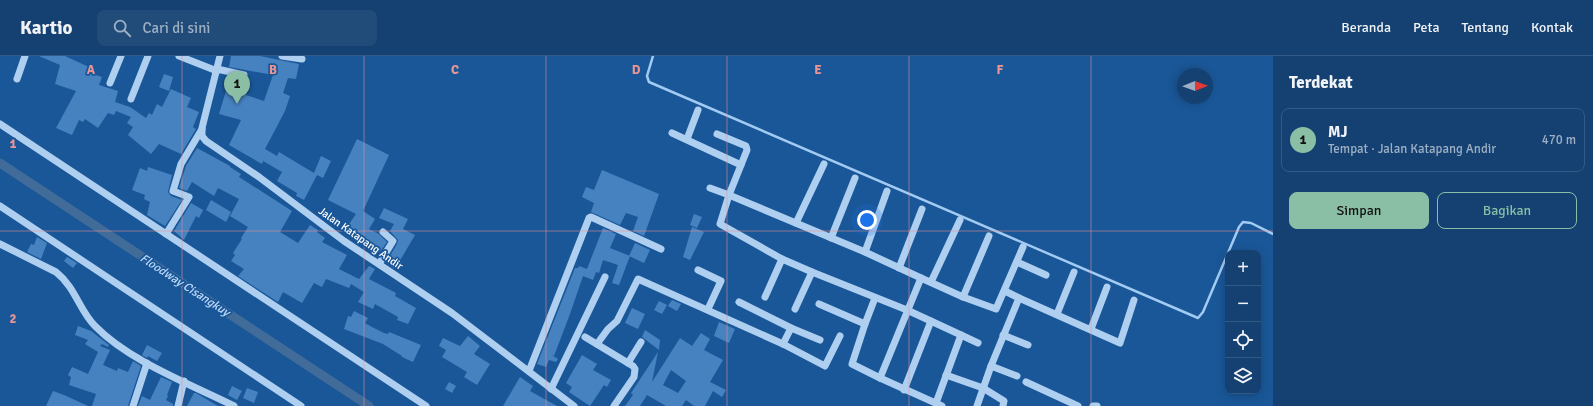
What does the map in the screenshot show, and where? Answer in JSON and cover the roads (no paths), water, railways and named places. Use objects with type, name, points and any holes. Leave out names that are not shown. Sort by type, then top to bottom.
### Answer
[{"type":"street","points":[[17,79],[25,56]]},
{"type":"street","points":[[110,83],[121,56]]},
{"type":"street","points":[[131,99],[148,56]]},
{"type":"street","points":[[179,56],[217,70],[244,74]]},
{"type":"street","points":[[166,234],[189,197],[173,191],[181,164],[202,128],[220,56]]},
{"type":"street","points":[[282,56],[302,59]]},
{"type":"street","points":[[687,139],[698,110]]},
{"type":"street","points":[[0,124],[426,406]]},
{"type":"street","name":"Jalan Katapang Andir","points":[[202,128],[202,136],[206,141],[379,264],[452,313],[574,406]]},
{"type":"street","points":[[672,133],[741,164]]},
{"type":"street","points":[[717,134],[746,146],[747,150],[729,195],[720,224],[782,259],[907,310],[978,343]]},
{"type":"street","points":[[796,223],[824,164]]},
{"type":"street","points":[[831,238],[856,178]]},
{"type":"street","points":[[710,188],[865,252],[963,297],[995,309],[1005,291],[1023,247]]},
{"type":"street","points":[[865,252],[887,191]]},
{"type":"street","points":[[0,206],[300,406]]},
{"type":"street","points":[[899,268],[922,208]]},
{"type":"street","points":[[529,371],[589,218],[591,217],[661,249]]},
{"type":"street","points":[[931,282],[960,220]]},
{"type":"street","points":[[379,264],[393,241],[383,232]]},
{"type":"street","points":[[963,297],[989,236]]},
{"type":"street","points":[[0,244],[60,275],[71,287],[94,325],[117,345],[146,362],[234,406]]},
{"type":"street","points":[[765,297],[782,259]]},
{"type":"street","points":[[1016,262],[1046,275]]},
{"type":"street","points":[[698,270],[721,281],[708,309]]},
{"type":"street","points":[[795,309],[812,272]]},
{"type":"street","points":[[1057,314],[1074,272]]},
{"type":"street","points":[[552,389],[605,277]]},
{"type":"street","points":[[880,378],[921,278]]},
{"type":"street","points":[[598,344],[608,329],[617,321],[638,279],[708,309],[783,344],[825,366],[840,336]]},
{"type":"street","points":[[1091,329],[1107,287]]},
{"type":"street","points":[[1005,291],[1120,343],[1134,300]]},
{"type":"street","points":[[875,298],[852,364],[904,390],[939,405],[946,375],[961,335]]},
{"type":"street","points":[[977,406],[1003,335],[1019,298]]},
{"type":"street","points":[[739,302],[791,328],[820,340]]},
{"type":"street","points":[[819,304],[865,324]]},
{"type":"street","points":[[904,390],[931,321]]},
{"type":"street","points":[[783,344],[791,328]]},
{"type":"street","points":[[1003,335],[1028,345]]},
{"type":"street","points":[[585,338],[598,344],[635,369],[634,377],[614,406]]},
{"type":"street","points":[[628,363],[641,342]]},
{"type":"street","points":[[133,406],[146,362]]},
{"type":"street","points":[[991,366],[1018,376]]},
{"type":"street","points":[[946,375],[983,388],[1003,404],[1012,406]]},
{"type":"street","points":[[178,406],[184,381]]},
{"type":"street","points":[[1026,382],[1078,406]]},
{"type":"waterway","points":[[653,56],[647,76],[649,82],[1198,318],[1203,312],[1239,227],[1243,222],[1251,223],[1273,234]]},
{"type":"waterway","name":"Floodway Cisangkuy","points":[[0,163],[369,406]]},
{"type":"place","name":"MJ","points":[[237,104]]}]
